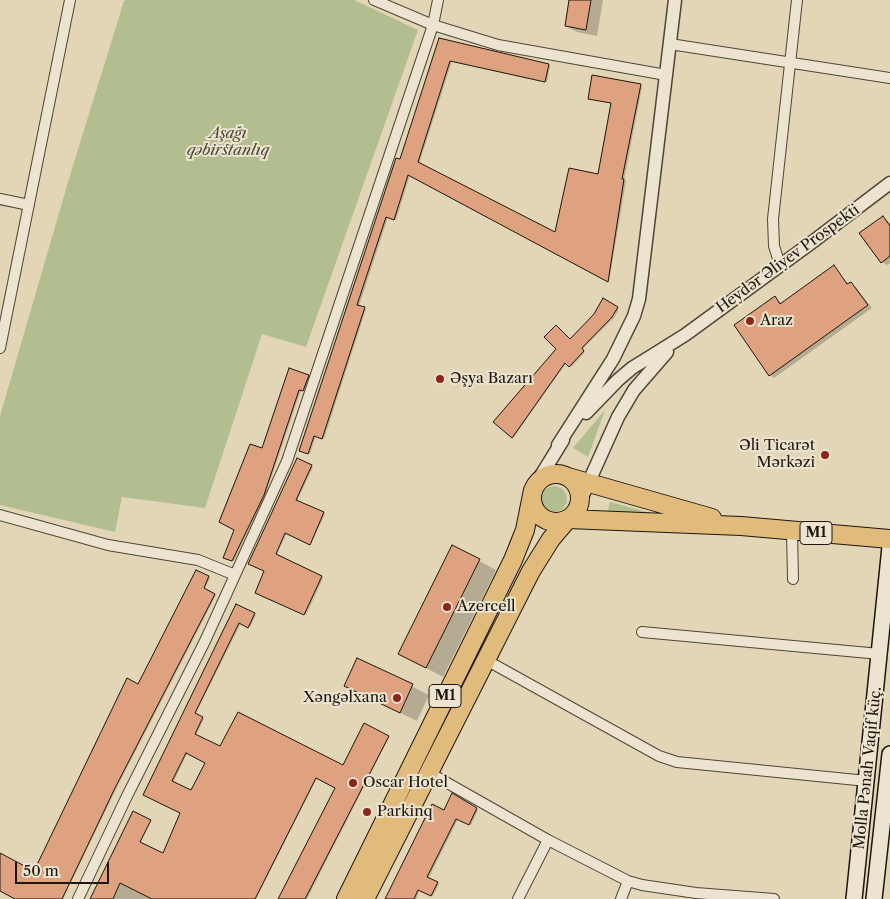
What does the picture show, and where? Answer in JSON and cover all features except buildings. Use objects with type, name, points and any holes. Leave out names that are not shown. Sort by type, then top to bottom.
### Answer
[{"type":"highway","points":[[552,474],[568,477],[741,526],[573,513],[551,522],[537,514],[533,506],[535,486],[552,474]]},
{"type":"highway","points":[[568,477],[578,490],[573,513]]},
{"type":"highway","name":"Heydər Əliyev Prospekti","points":[[346,899],[513,560],[525,530],[535,486]]},
{"type":"highway","name":"Heydər Əliyev Prospekti","points":[[365,899],[534,565],[550,539],[573,513]]},
{"type":"highway","name":"M1","points":[[741,526],[890,539]]},
{"type":"main road","name":"Molla Pənah Vaqif küç.","points":[[854,899],[890,547]]},
{"type":"main road","name":"Molla Pənah Vaqif küç.","points":[[874,899],[889,782],[890,754]]},
{"type":"street","points":[[0,348],[70,0]]},
{"type":"street","points":[[374,0],[433,25],[498,45],[666,75]]},
{"type":"street","points":[[78,899],[235,575],[287,461],[433,25],[438,0]]},
{"type":"street","points":[[558,445],[613,359],[634,316],[639,298],[675,0]]},
{"type":"street","points":[[780,265],[774,246],[773,219],[797,0]]},
{"type":"street","points":[[670,44],[890,78]]},
{"type":"street","name":"Heydər Əliyev Prospekti","points":[[535,486],[558,445],[618,380],[685,335],[890,182]]},
{"type":"street","points":[[0,199],[29,205]]},
{"type":"street","name":"Heydər Əliyev Prospekti","points":[[573,513],[618,416],[634,390],[685,335]]},
{"type":"street","points":[[0,515],[108,545],[198,560],[235,575]]},
{"type":"street","points":[[792,531],[793,579]]},
{"type":"street","points":[[642,632],[880,654]]},
{"type":"street","points":[[486,660],[659,756],[676,762],[866,781]]},
{"type":"street","points":[[428,772],[548,840],[628,881],[696,896],[774,899]]},
{"type":"street","points":[[518,899],[548,840]]},
{"type":"street","points":[[621,899],[628,881]]},
{"type":"green space","name":"Aşağı qəbirstanlıq","points":[[354,0],[418,30],[306,347],[262,334],[205,508],[122,497],[115,532],[0,505],[0,416],[71,172],[124,1]]},
{"type":"green space","points":[[605,410],[588,457],[573,448]]},
{"type":"green space","points":[[554,486],[563,490],[567,499],[563,508],[554,512],[545,508],[541,499],[545,490]]},
{"type":"green space","points":[[610,502],[669,518],[606,517]]},
{"type":"place","name":"Araz","points":[[750,321]]},
{"type":"place","name":"Əşya Bazarı","points":[[440,379]]},
{"type":"place","name":"Əli Ticarət Mərkəzi","points":[[825,455]]},
{"type":"place","name":"Azercell","points":[[447,607]]},
{"type":"place","name":"Xəngəlxana","points":[[397,698]]},
{"type":"place","name":"Oscar Hotel","points":[[353,783]]},
{"type":"place","name":"Parkinq","points":[[367,812]]}]
